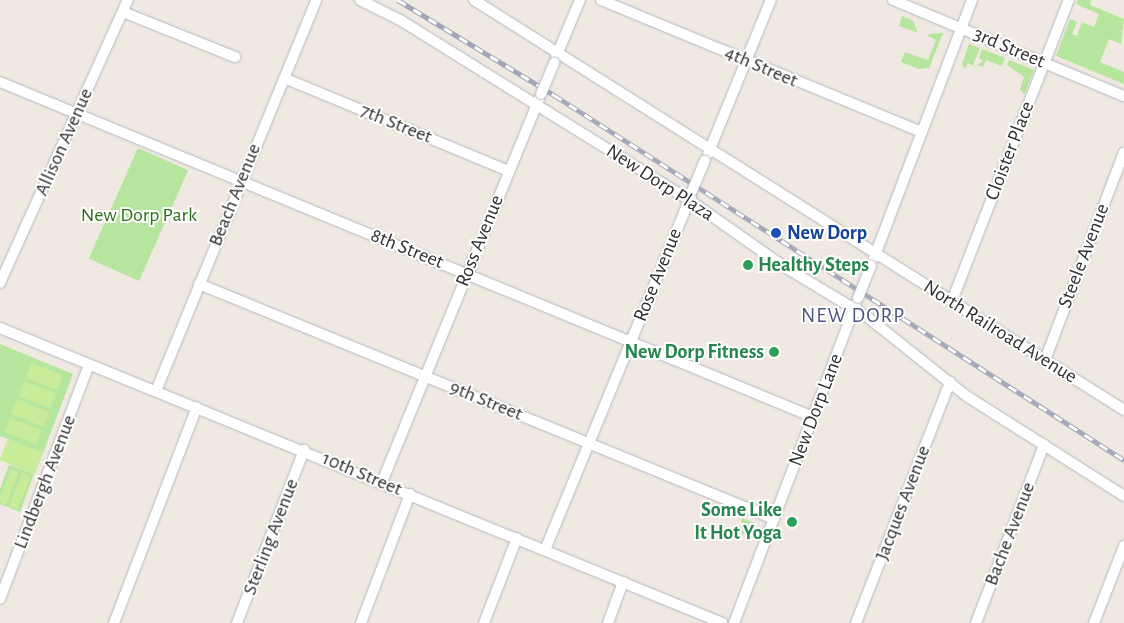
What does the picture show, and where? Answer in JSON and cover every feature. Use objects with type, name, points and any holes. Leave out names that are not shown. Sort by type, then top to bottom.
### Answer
[{"type":"street","name":"Allison Avenue","points":[[0,284],[128,0]]},
{"type":"street","name":"Beach Avenue","points":[[156,391],[316,0]]},
{"type":"street","name":"New Dorp Plaza","points":[[360,0],[400,20],[691,196],[780,264],[854,309],[950,382],[1044,446],[1124,496]]},
{"type":"street","points":[[474,0],[875,254]]},
{"type":"street","name":"Ross Avenue","points":[[382,482],[580,0]]},
{"type":"street","name":"4th Street","points":[[601,0],[922,132]]},
{"type":"street","name":"Rose Avenue","points":[[545,550],[771,0]]},
{"type":"street","name":"3rd Street","points":[[893,0],[1124,96]]},
{"type":"street","name":"New Dorp Lane","points":[[734,623],[972,0]]},
{"type":"street","name":"Cloister Place","points":[[952,301],[1069,0]]},
{"type":"street","points":[[123,12],[235,57]]},
{"type":"street","name":"7th Street","points":[[284,78],[509,170]]},
{"type":"street","name":"8th Street","points":[[0,82],[813,417]]},
{"type":"street","name":"Steele Avenue","points":[[1045,360],[1124,152]]},
{"type":"street","name":"North Railroad Avenue","points":[[875,254],[1124,410]]},
{"type":"street","name":"9th Street","points":[[199,284],[774,519]]},
{"type":"street","name":"10th Street","points":[[0,328],[304,450],[722,623]]},
{"type":"street","name":"Lindbergh Avenue","points":[[0,599],[89,365]]},
{"type":"street","name":"Jacques Avenue","points":[[856,623],[950,382]]},
{"type":"street","points":[[114,623],[197,407]]},
{"type":"street","name":"Bache Avenue","points":[[976,623],[1044,446]]},
{"type":"street","name":"Sterling Avenue","points":[[238,623],[304,450]]},
{"type":"street","points":[[361,623],[410,494]]},
{"type":"street","points":[[484,623],[517,538]]},
{"type":"street","points":[[1094,623],[1124,546]]},
{"type":"street","points":[[608,623],[624,582]]},
{"type":"green space","points":[[1078,0],[1091,0],[1090,5],[1124,19],[1121,44],[1109,39],[1100,62],[1124,72],[1124,84],[1056,56],[1070,19],[1077,22],[1072,34],[1077,36],[1082,22],[1094,27],[1099,14],[1076,4]]},
{"type":"green space","points":[[902,16],[913,21],[918,33],[899,26]]},
{"type":"green space","points":[[943,33],[929,68],[919,69],[901,62],[905,52],[928,60],[936,40],[928,36],[929,34]]},
{"type":"green space","points":[[969,44],[980,48],[973,65],[981,70],[968,63],[965,69],[962,64]]},
{"type":"green space","points":[[982,49],[1005,58],[1002,66],[986,60],[983,67],[978,65],[983,61],[979,58]]},
{"type":"green space","points":[[1009,60],[1034,70],[1024,95],[1020,89],[1024,77],[1007,65]]},
{"type":"green space","name":"New Dorp Park","points":[[138,148],[188,170],[139,281],[89,259]]},
{"type":"green space","points":[[0,344],[73,374],[43,453],[0,436]]},
{"type":"green space","points":[[31,363],[63,375],[57,390],[25,378]]},
{"type":"green space","points":[[24,381],[56,393],[50,408],[18,396]]},
{"type":"green space","points":[[17,399],[49,412],[43,427],[11,414]]},
{"type":"green space","points":[[10,418],[42,430],[36,444],[5,432]]},
{"type":"green space","points":[[8,439],[43,453],[35,475],[0,461]]},
{"type":"green space","points":[[9,465],[34,474],[20,512],[0,504],[0,489]]},
{"type":"green space","points":[[11,469],[19,472],[6,505],[0,502],[0,497]]},
{"type":"green space","points":[[22,473],[30,476],[18,509],[9,506]]},
{"type":"green space","points":[[742,518],[754,523],[746,525],[746,530],[756,526],[751,537],[739,532]]},
{"type":"railway","points":[[398,0],[554,95],[1124,460]]},
{"type":"place","name":"New Dorp","points":[[776,233]]},
{"type":"place","name":"Healthy Steps","points":[[748,265]]},
{"type":"place","name":"New Dorp Fitness","points":[[774,352]]},
{"type":"place","name":"Some Like It Hot Yoga","points":[[792,522]]},
{"type":"district","name":"NEW DORP","points":[[853,316]]}]
